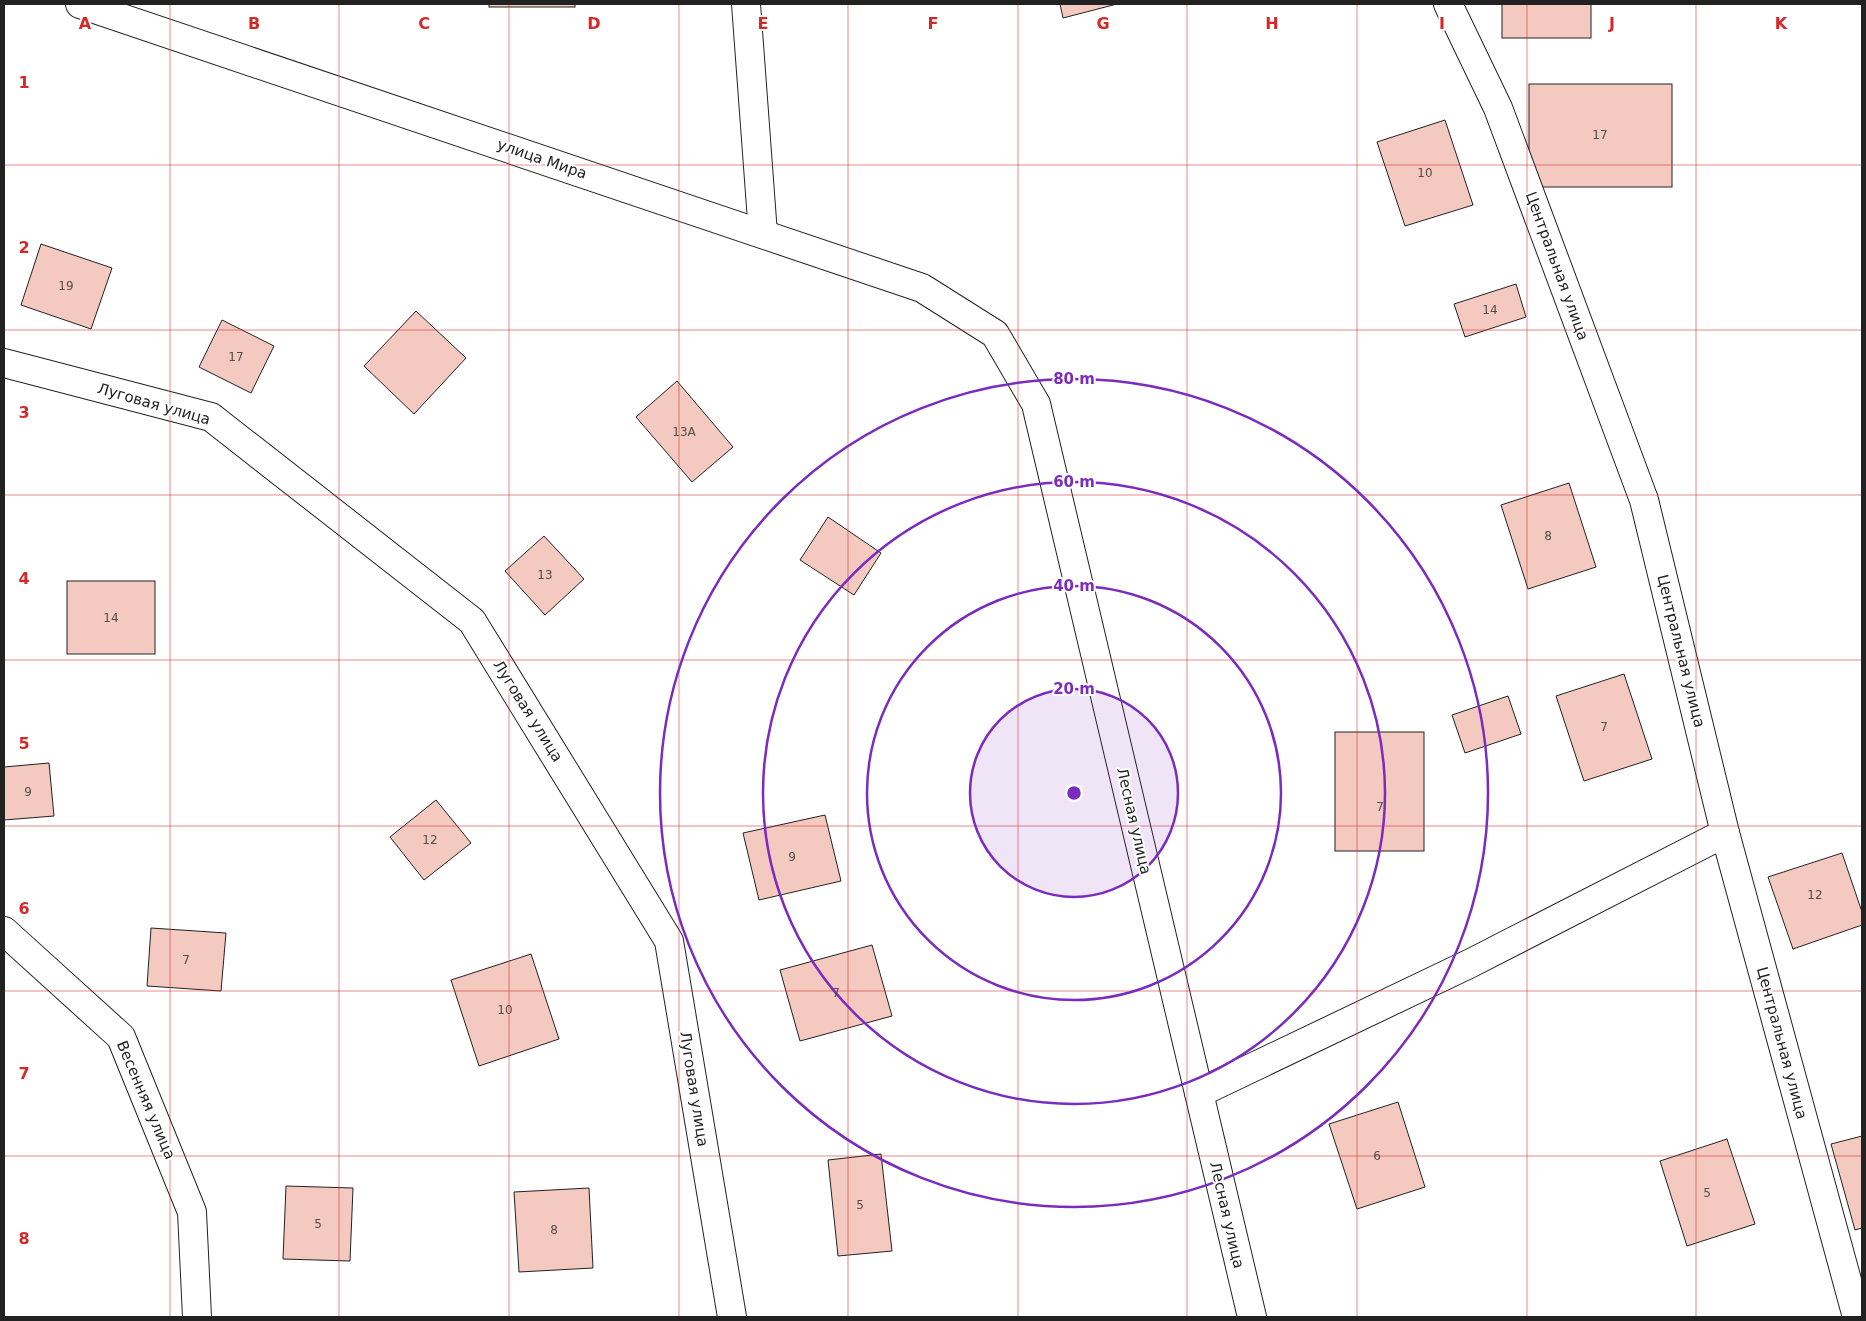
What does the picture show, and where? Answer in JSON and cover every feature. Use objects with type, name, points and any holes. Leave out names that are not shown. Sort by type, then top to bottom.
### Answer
[{"type":"street","name":"улица Мира","points":[[80,4],[922,288],[995,334]]},
{"type":"street","points":[[746,4],[763,234]]},
{"type":"street","name":"Центральная улица","points":[[1448,4],[1498,108],[1644,500],[1725,833],[1857,1317]]},
{"type":"street","name":"Лесная улица","points":[[995,334],[1036,404],[1252,1317]]},
{"type":"street","name":"Луговая улица","points":[[4,363],[211,417],[472,621],[669,941],[732,1317]]},
{"type":"street","points":[[1199,1093],[1471,963],[1725,833]]},
{"type":"street","name":"Весенняя улица","points":[[4,931],[121,1038],[192,1212],[197,1317]]},
{"type":"building","points":[[489,4],[575,4],[575,7],[489,7]]},
{"type":"building","points":[[1060,4],[1117,4],[1063,18]]},
{"type":"building","points":[[1502,4],[1591,4],[1591,38],[1502,38]]},
{"type":"building","points":[[1529,84],[1672,84],[1672,187],[1529,187]]},
{"type":"building","points":[[1445,120],[1473,205],[1405,226],[1377,142]]},
{"type":"building","points":[[41,244],[112,268],[91,329],[21,305]]},
{"type":"building","points":[[1516,284],[1526,317],[1465,337],[1454,304]]},
{"type":"building","points":[[416,311],[466,358],[414,414],[364,366]]},
{"type":"building","points":[[222,320],[274,346],[251,393],[199,367]]},
{"type":"building","points":[[677,381],[733,447],[692,482],[636,417]]},
{"type":"building","points":[[1569,483],[1596,567],[1528,589],[1501,505]]},
{"type":"building","points":[[828,517],[881,553],[854,595],[800,560]]},
{"type":"building","points":[[544,536],[584,579],[545,615],[505,571]]},
{"type":"building","points":[[67,581],[155,581],[155,654],[67,654]]},
{"type":"building","points":[[1624,674],[1652,759],[1584,781],[1556,696]]},
{"type":"building","points":[[1508,696],[1521,734],[1465,753],[1452,715]]},
{"type":"building","points":[[1335,732],[1424,732],[1424,851],[1335,851]]},
{"type":"building","points":[[49,763],[54,816],[4,820],[4,767]]},
{"type":"building","points":[[436,800],[471,843],[424,880],[390,837]]},
{"type":"building","points":[[825,815],[841,881],[759,900],[743,833]]},
{"type":"building","points":[[1842,853],[1862,912],[1862,925],[1793,949],[1768,877]]},
{"type":"building","points":[[151,928],[226,933],[221,991],[147,986]]},
{"type":"building","points":[[872,945],[892,1016],[800,1041],[780,970]]},
{"type":"building","points":[[531,954],[559,1039],[479,1066],[451,980]]},
{"type":"building","points":[[1398,1102],[1425,1187],[1357,1209],[1329,1124]]},
{"type":"building","points":[[1862,1136],[1862,1228],[1855,1230],[1831,1144]]},
{"type":"building","points":[[1727,1139],[1755,1224],[1687,1246],[1660,1161]]},
{"type":"building","points":[[881,1154],[892,1251],[838,1256],[828,1160]]},
{"type":"building","points":[[286,1186],[353,1188],[350,1261],[283,1259]]},
{"type":"building","points":[[589,1188],[593,1268],[519,1272],[514,1192]]}]
